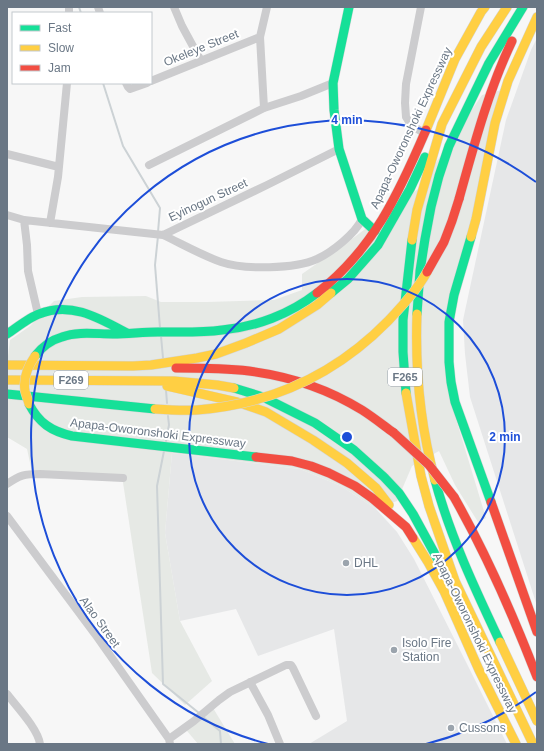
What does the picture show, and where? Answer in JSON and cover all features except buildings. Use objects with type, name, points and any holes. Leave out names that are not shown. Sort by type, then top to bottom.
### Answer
[{"type":"main road","points":[[349,7],[333,83],[334,110],[339,150],[362,219],[375,231]]},
{"type":"main road","name":"Apapa-Oworonshoki Expressway","points":[[485,7],[455,59],[424,133],[389,209],[375,231],[354,257],[334,278],[313,296],[289,311],[260,323],[232,329],[204,332],[77,334],[64,336],[53,340],[43,347],[35,356],[29,365],[25,377],[25,391],[29,404],[38,419],[53,430],[62,434],[271,458],[292,462],[311,466],[329,473],[355,486],[372,498],[406,527],[428,562],[444,591],[479,670],[516,744]]},
{"type":"main road","name":"Apapa-Oworonshoki Expressway","points":[[507,7],[481,48],[442,124],[417,210],[412,237],[403,320],[403,352],[406,394],[412,430],[421,476],[429,506],[455,581],[533,744]]},
{"type":"main road","name":"Apapa-Oworonshoki Expressway","points":[[524,7],[489,63],[444,159],[423,243],[417,309],[416,360],[419,400],[427,451],[446,519],[466,570],[537,721]]},
{"type":"main road","points":[[7,394],[177,411],[217,408],[263,399],[288,390],[310,380],[349,356],[384,326],[402,306],[418,286],[444,241],[459,199],[490,95],[506,52],[524,14],[529,7]]},
{"type":"main road","points":[[537,17],[508,81],[495,123],[476,219],[454,295],[449,322],[449,362],[455,402],[537,632]]},
{"type":"main road","points":[[173,365],[216,354],[279,329],[317,305],[348,279],[378,245],[410,190],[442,124]]},
{"type":"main road","points":[[7,334],[38,314],[53,310],[70,310],[95,316],[128,334]]},
{"type":"main road","points":[[7,358],[56,365]]},
{"type":"main road","name":"F269","points":[[7,365],[151,367],[173,365]]},
{"type":"main road","points":[[173,365],[250,371],[284,378],[327,392],[358,408],[394,433],[428,465],[454,497],[500,586],[537,677]]},
{"type":"main road","name":"F269","points":[[7,380],[135,380],[174,384]]},
{"type":"main road","points":[[174,384],[217,385],[241,390],[263,397],[315,423],[354,450],[384,477],[399,493],[413,514],[437,558],[455,581]]},
{"type":"main road","points":[[174,384],[266,412],[313,440],[347,462],[376,488],[406,527]]},
{"type":"street","points":[[174,7],[182,26],[201,61]]},
{"type":"street","points":[[264,108],[263,68],[260,37],[267,7]]},
{"type":"street","points":[[421,7],[406,84],[405,103],[406,116],[411,125],[424,133]]},
{"type":"street","name":"Okeleye Street","points":[[152,81],[260,37]]},
{"type":"street","points":[[149,165],[264,108],[301,96],[333,83]]},
{"type":"street","points":[[50,223],[59,167],[67,84]]},
{"type":"street","points":[[126,84],[130,89],[144,84]]},
{"type":"street","name":"Eyinogun Street","points":[[7,215],[24,220],[163,235],[339,150]]},
{"type":"street","points":[[7,154],[59,167]]},
{"type":"street","points":[[163,235],[222,262],[245,267],[279,267],[305,263],[318,259],[339,245],[354,232],[362,219]]},
{"type":"street","points":[[24,220],[28,271],[38,314]]},
{"type":"street","points":[[7,484],[19,476],[26,474],[123,478]]},
{"type":"street","name":"Alao Street","points":[[7,516],[90,628],[169,741]]},
{"type":"street","points":[[169,741],[230,692],[286,665],[291,665],[293,668],[316,716]]},
{"type":"street","points":[[250,682],[268,715],[280,744]]},
{"type":"street","points":[[7,694],[38,736],[40,744]]},
{"type":"shaded area","points":[[537,38],[537,606],[470,397],[463,320],[506,120],[531,50]]},
{"type":"shaded area","points":[[506,89],[458,271],[449,396],[486,518],[478,522],[455,485],[439,451],[412,466],[397,501],[376,509],[341,486],[300,469],[172,453],[165,533],[180,621],[212,681],[185,705],[152,673],[122,476],[32,472],[27,449],[7,437],[7,364],[10,340],[30,326],[54,301],[82,297],[146,296],[161,302],[274,300],[302,290],[302,274],[352,239],[418,189],[482,95]]},
{"type":"shaded area","points":[[172,453],[300,469],[341,486],[376,509],[397,532],[414,559],[507,744],[309,744],[347,721],[334,629],[258,656],[236,609],[180,621],[165,533]]},
{"type":"shaded area","points":[[213,708],[235,744],[198,744],[182,725],[192,718],[200,718]]},
{"type":"waterway","points":[[79,7],[81,12]]},
{"type":"waterway","points":[[103,84],[123,146],[160,208],[158,232]]},
{"type":"waterway","points":[[158,236],[155,265],[160,328]]},
{"type":"waterway","points":[[161,336],[163,358]]},
{"type":"waterway","points":[[166,390],[167,403]]},
{"type":"waterway","points":[[166,441],[169,425],[168,416]]},
{"type":"waterway","points":[[164,451],[157,486],[163,684],[199,713]]},
{"type":"waterway","points":[[202,716],[220,731],[221,744]]},
{"type":"traffic: fast","points":[[349,7],[333,83],[334,110],[339,149],[362,219],[375,231]]},
{"type":"traffic: fast","points":[[417,314],[420,271],[431,207],[449,146],[489,63],[523,7]]},
{"type":"traffic: fast","points":[[331,293],[348,279],[378,245],[410,189],[425,157]]},
{"type":"traffic: fast","points":[[471,237],[454,295],[449,322],[449,362],[455,402],[491,502]]},
{"type":"traffic: fast","points":[[406,393],[403,352],[403,320],[412,240]]},
{"type":"traffic: fast","points":[[35,356],[50,342],[58,338],[74,334],[198,332],[247,326],[260,323],[284,313],[317,293]]},
{"type":"traffic: fast","points":[[7,334],[35,315],[51,310],[62,309],[74,310],[95,317],[127,333]]},
{"type":"traffic: fast","points":[[234,388],[263,397],[315,423],[354,450],[384,477],[399,493],[443,566]]},
{"type":"traffic: fast","points":[[7,394],[155,409]]},
{"type":"traffic: fast","points":[[29,404],[41,421],[46,425],[58,432],[72,436],[256,457]]},
{"type":"traffic: fast","points":[[435,480],[448,521],[472,582],[500,642]]},
{"type":"traffic: slow","points":[[426,130],[455,59],[485,7]]},
{"type":"traffic: slow","points":[[412,240],[417,210],[442,124],[481,47],[507,7]]},
{"type":"traffic: slow","points":[[471,237],[495,123],[508,81],[537,17]]},
{"type":"traffic: slow","points":[[155,409],[197,410],[224,407],[251,401],[301,383],[324,371],[368,340],[404,304],[427,272]]},
{"type":"traffic: slow","points":[[7,365],[133,366],[151,365],[216,354],[279,329],[317,305],[331,293]]},
{"type":"traffic: slow","points":[[417,314],[418,377],[422,418],[435,480]]},
{"type":"traffic: slow","points":[[29,404],[25,391],[25,377],[35,356]]},
{"type":"traffic: slow","points":[[7,380],[174,381],[234,388]]},
{"type":"traffic: slow","points":[[167,386],[237,402],[266,412],[313,440],[347,463],[376,488],[389,505]]},
{"type":"traffic: slow","points":[[406,393],[421,476],[429,506],[455,581],[533,744]]},
{"type":"traffic: slow","points":[[413,538],[444,591],[479,670],[516,744]]},
{"type":"traffic: slow","points":[[500,642],[537,721]]},
{"type":"traffic: jam","points":[[459,199],[489,99],[503,60],[512,41]]},
{"type":"traffic: jam","points":[[317,293],[337,276],[369,239],[394,198],[426,130]]},
{"type":"traffic: jam","points":[[427,272],[444,242],[459,199]]},
{"type":"traffic: jam","points":[[176,368],[240,370],[264,373],[307,384],[349,402],[394,433]]},
{"type":"traffic: jam","points":[[394,433],[429,465],[454,497]]},
{"type":"traffic: jam","points":[[256,457],[292,461],[311,466],[355,486],[372,498],[406,527],[413,538]]},
{"type":"traffic: jam","points":[[454,497],[478,541],[499,586],[537,677]]},
{"type":"traffic: jam","points":[[491,502],[537,632]]},
{"type":"place","name":"DHL","points":[[346,563]]},
{"type":"place","name":"Isolo Fire Station","points":[[394,650]]},
{"type":"place","name":"Cussons","points":[[451,728]]}]
